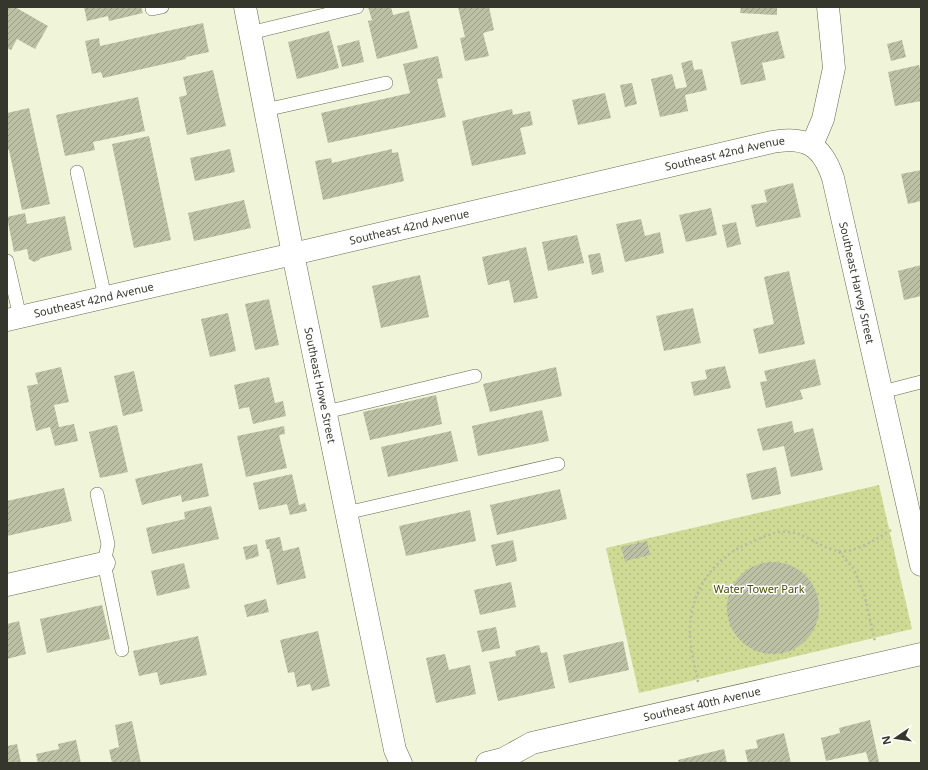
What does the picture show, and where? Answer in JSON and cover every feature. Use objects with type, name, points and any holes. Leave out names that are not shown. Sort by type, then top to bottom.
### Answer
[{"type":"street","name":"Southeast Howe Street","points":[[245,7],[293,254],[346,513],[395,750],[400,763]]},
{"type":"street","points":[[812,145],[823,119],[834,68],[828,7]]},
{"type":"street","name":"Southeast 42nd Avenue","points":[[14,318],[772,142],[788,139],[803,141],[812,145]]},
{"type":"street","name":"Southeast Harvey Street","points":[[812,145],[824,158],[833,178],[921,565]]},
{"type":"street","points":[[7,585],[104,564]]},
{"type":"street","name":"Southeast 40th Avenue","points":[[487,763],[503,759],[532,743],[921,654]]},
{"type":"lane","points":[[250,33],[357,7]]},
{"type":"lane","points":[[265,110],[386,83]]},
{"type":"lane","points":[[77,172],[105,297]]},
{"type":"lane","points":[[7,261],[14,318]]},
{"type":"lane","points":[[326,412],[476,376]]},
{"type":"lane","points":[[882,392],[921,382]]},
{"type":"lane","points":[[346,513],[558,464]]},
{"type":"lane","points":[[98,494],[108,544],[104,564],[122,650]]},
{"type":"path","points":[[839,551],[857,548],[873,541],[910,517]]},
{"type":"path","points":[[703,704],[690,637],[691,617],[701,585],[715,565],[729,554],[743,546],[777,533],[790,532],[839,551],[854,569],[865,597],[880,663]]},
{"type":"green space","name":"Water Tower Park","points":[[879,485],[912,629],[639,693],[606,548]]},
{"type":"building","points":[[7,7],[15,7],[48,26],[35,49],[17,39],[11,50],[7,48]]},
{"type":"building","points":[[84,7],[141,7],[143,13],[109,21],[108,16],[87,21]]},
{"type":"building","points":[[368,7],[391,7],[393,15],[409,11],[418,48],[377,59],[368,21],[372,20]]},
{"type":"building","points":[[458,7],[489,7],[494,30],[483,33],[489,56],[465,61],[460,38],[465,37]]},
{"type":"building","points":[[741,7],[777,7],[777,15],[740,13]]},
{"type":"building","points":[[203,23],[209,52],[186,57],[186,59],[103,78],[101,72],[92,74],[85,41],[99,38],[100,46]]},
{"type":"building","points":[[329,31],[339,68],[297,79],[288,42]]},
{"type":"building","points":[[778,31],[785,58],[762,63],[766,80],[741,85],[731,42]]},
{"type":"building","points":[[359,40],[364,62],[342,67],[337,46]]},
{"type":"building","points":[[902,40],[906,57],[891,61],[887,44]]},
{"type":"building","points":[[438,56],[443,78],[437,79],[446,117],[328,143],[321,113],[410,93],[403,64]]},
{"type":"building","points":[[692,60],[694,70],[702,69],[707,90],[685,95],[688,111],[660,117],[651,79],[672,74],[676,89],[687,87],[681,63]]},
{"type":"building","points":[[919,65],[921,73],[921,101],[895,106],[888,72]]},
{"type":"building","points":[[213,70],[226,126],[187,135],[179,97],[187,95],[183,77]]},
{"type":"building","points":[[632,83],[637,104],[625,107],[620,85]]},
{"type":"building","points":[[605,93],[611,118],[578,125],[572,100]]},
{"type":"building","points":[[138,97],[145,131],[93,142],[95,150],[65,156],[56,115]]},
{"type":"building","points":[[29,108],[50,204],[22,210],[9,150],[7,150],[7,113]]},
{"type":"building","points":[[512,109],[513,115],[530,111],[533,125],[520,128],[526,154],[472,166],[462,121]]},
{"type":"building","points":[[149,136],[171,240],[134,248],[112,144]]},
{"type":"building","points":[[230,149],[235,172],[195,181],[190,158]]},
{"type":"building","points":[[392,149],[392,153],[398,152],[404,181],[323,200],[315,161],[331,158],[332,163]]},
{"type":"building","points":[[921,170],[921,201],[908,204],[901,174]]},
{"type":"building","points":[[793,183],[801,217],[756,227],[751,205],[767,202],[764,190]]},
{"type":"building","points":[[244,200],[251,228],[194,241],[188,213]]},
{"type":"building","points":[[711,208],[717,235],[686,242],[679,215]]},
{"type":"building","points":[[25,213],[27,224],[65,216],[72,250],[41,258],[34,262],[29,259],[27,249],[14,252],[7,217]]},
{"type":"building","points":[[641,219],[645,236],[660,232],[664,253],[625,262],[616,224]]},
{"type":"building","points":[[736,222],[741,244],[727,248],[722,225]]},
{"type":"building","points":[[577,235],[584,263],[548,271],[542,242]]},
{"type":"building","points":[[526,247],[538,298],[514,303],[509,280],[488,285],[482,257]]},
{"type":"building","points":[[600,253],[604,272],[592,275],[588,255]]},
{"type":"building","points":[[921,265],[921,296],[904,300],[898,271]]},
{"type":"building","points":[[789,271],[805,344],[759,354],[753,329],[774,324],[764,277]]},
{"type":"building","points":[[420,275],[429,317],[381,328],[372,286]]},
{"type":"building","points":[[269,299],[279,345],[255,350],[245,304]]},
{"type":"building","points":[[693,308],[701,343],[664,351],[656,316]]},
{"type":"building","points":[[228,313],[236,351],[210,357],[201,319]]},
{"type":"building","points":[[815,359],[821,385],[800,390],[803,399],[766,408],[760,382],[767,381],[764,371]]},
{"type":"building","points":[[725,366],[731,388],[694,396],[691,382],[707,379],[705,370]]},
{"type":"building","points":[[61,367],[69,402],[54,405],[59,427],[74,424],[78,441],[55,446],[50,427],[36,431],[27,386],[38,384],[35,373]]},
{"type":"building","points":[[556,367],[562,396],[490,412],[483,384]]},
{"type":"building","points":[[134,371],[143,411],[123,416],[114,376]]},
{"type":"building","points":[[269,377],[275,403],[283,401],[286,416],[253,424],[249,407],[239,409],[234,385]]},
{"type":"building","points":[[436,395],[442,424],[370,440],[363,412]]},
{"type":"building","points":[[542,410],[549,441],[478,456],[472,426]]},
{"type":"building","points":[[792,421],[794,433],[813,428],[823,470],[791,477],[784,446],[763,451],[757,429]]},
{"type":"building","points":[[117,425],[128,472],[100,478],[89,432]]},
{"type":"building","points":[[284,426],[285,434],[279,435],[287,468],[246,477],[237,436]]},
{"type":"building","points":[[451,431],[458,461],[388,477],[381,447]]},
{"type":"building","points":[[202,463],[209,496],[182,502],[181,495],[142,505],[135,479]]},
{"type":"building","points":[[776,467],[781,494],[752,500],[746,474]]},
{"type":"building","points":[[292,474],[299,505],[305,503],[307,511],[290,515],[287,504],[259,510],[253,483]]},
{"type":"building","points":[[64,488],[72,521],[7,536],[7,501]]},
{"type":"building","points":[[560,489],[567,519],[497,535],[490,505]]},
{"type":"building","points":[[211,506],[219,539],[152,554],[146,528],[185,519],[184,512]]},
{"type":"building","points":[[470,510],[476,541],[406,556],[399,526]]},
{"type":"building","points":[[280,537],[283,551],[299,547],[306,578],[277,585],[269,549],[267,549],[265,540]]},
{"type":"building","points":[[513,540],[517,561],[496,566],[491,545]]},
{"type":"building","points":[[647,541],[650,555],[625,561],[621,547]]},
{"type":"building","points":[[257,544],[259,556],[246,560],[243,547]]},
{"type":"building","points":[[773,562],[791,565],[806,575],[816,590],[819,608],[816,626],[806,641],[791,651],[773,654],[755,651],[740,641],[730,626],[727,608],[730,590],[740,575],[755,565]]},
{"type":"building","points":[[184,563],[190,588],[157,596],[151,571]]},
{"type":"building","points":[[511,582],[516,607],[480,615],[474,590]]},
{"type":"building","points":[[266,599],[269,612],[247,617],[244,605]]},
{"type":"building","points":[[102,605],[110,639],[47,653],[40,619]]},
{"type":"building","points":[[19,621],[26,654],[7,659],[7,624]]},
{"type":"building","points":[[496,627],[500,648],[482,652],[477,631]]},
{"type":"building","points":[[318,631],[330,686],[312,691],[310,684],[297,687],[294,672],[288,673],[280,640]]},
{"type":"building","points":[[198,636],[207,675],[160,685],[157,672],[139,676],[133,651]]},
{"type":"building","points":[[623,641],[629,670],[569,683],[563,655]]},
{"type":"building","points":[[539,645],[541,653],[547,652],[555,688],[498,701],[489,662],[516,656],[515,651]]},
{"type":"building","points":[[445,654],[449,670],[470,665],[476,694],[436,703],[426,658]]},
{"type":"building","points":[[870,720],[879,762],[869,763],[866,752],[826,761],[821,738],[840,733],[839,728]]},
{"type":"building","points":[[132,721],[141,763],[112,763],[109,750],[119,747],[115,725]]},
{"type":"building","points":[[784,733],[791,763],[748,763],[745,750],[758,748],[756,740]]},
{"type":"building","points":[[76,740],[81,763],[38,763],[36,754],[59,749],[58,744]]},
{"type":"building","points":[[17,744],[21,763],[7,763],[7,746]]},
{"type":"building","points":[[724,749],[727,763],[679,763],[678,760]]}]
